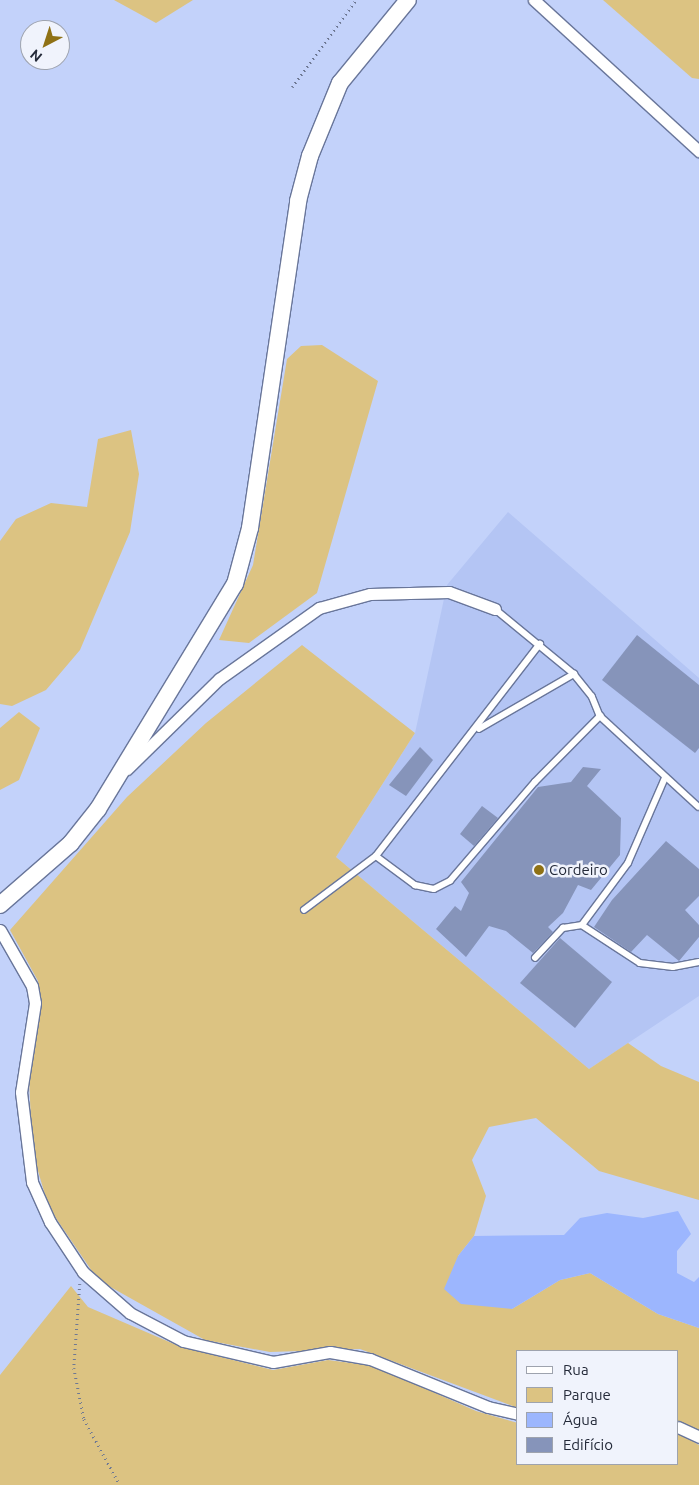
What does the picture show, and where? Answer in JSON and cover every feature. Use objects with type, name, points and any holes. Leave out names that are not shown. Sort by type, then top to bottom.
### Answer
[{"type":"street","points":[[0,905],[71,843],[124,772],[218,616],[244,562],[297,210],[310,156],[340,83],[408,0]]},
{"type":"street","points":[[534,0],[699,151]]},
{"type":"street","points":[[124,772],[219,679],[319,608],[370,594],[449,592],[495,609]]},
{"type":"street","points":[[0,930],[32,986],[35,1003],[21,1092],[32,1182],[50,1222],[83,1272],[130,1313],[183,1341],[273,1362],[330,1352],[370,1359],[488,1407],[516,1414]]},
{"type":"street","points":[[679,1427],[699,1437]]},
{"type":"lane","points":[[495,609],[540,644],[574,674],[592,696],[600,716],[665,778],[699,807]]},
{"type":"lane","points":[[304,910],[376,856],[476,731],[540,644]]},
{"type":"lane","points":[[476,731],[574,674]]},
{"type":"lane","points":[[376,856],[415,885],[434,888],[450,881],[535,782],[600,716]]},
{"type":"lane","points":[[582,925],[628,863],[665,778]]},
{"type":"lane","points":[[535,958],[562,928],[582,925],[640,963],[673,967],[699,962]]},
{"type":"path","points":[[292,87],[356,0]]},
{"type":"path","points":[[83,1272],[75,1304],[74,1368],[84,1419],[120,1485]]},
{"type":"shaded area","points":[[508,512],[699,678],[699,996],[589,1069],[336,857],[415,733],[447,585]]},
{"type":"green space","points":[[114,0],[193,0],[156,23]]},
{"type":"green space","points":[[603,0],[699,0],[699,79],[692,78]]},
{"type":"green space","points":[[322,345],[378,381],[317,593],[249,643],[219,640],[253,565],[287,359],[301,346]]},
{"type":"green space","points":[[131,430],[139,474],[130,532],[80,650],[46,690],[12,706],[0,704],[0,541],[16,519],[51,503],[87,507],[98,439]]},
{"type":"green space","points":[[302,645],[415,733],[336,857],[589,1069],[628,1043],[661,1066],[699,1082],[699,1200],[599,1171],[536,1118],[489,1127],[472,1160],[486,1196],[474,1236],[458,1256],[512,1309],[560,1280],[590,1273],[658,1314],[699,1328],[699,1430],[679,1422],[679,1350],[516,1350],[516,1407],[360,1349],[270,1352],[205,1340],[98,1280],[49,1208],[32,1151],[29,1074],[41,1009],[38,981],[10,930],[127,797],[206,723]]},
{"type":"green space","points":[[19,712],[40,728],[19,780],[0,790],[0,728]]},
{"type":"green space","points":[[71,1286],[88,1307],[181,1347],[273,1370],[328,1360],[374,1366],[476,1411],[516,1422],[516,1465],[679,1465],[679,1434],[699,1445],[699,1485],[0,1485],[0,1375]]},
{"type":"water","points":[[678,1211],[691,1234],[677,1251],[677,1273],[694,1282],[699,1277],[699,1328],[658,1314],[590,1273],[560,1280],[512,1309],[461,1304],[444,1289],[458,1256],[474,1236],[564,1235],[580,1218],[607,1213],[643,1218]]},
{"type":"building","points":[[637,635],[699,685],[699,748],[695,753],[602,680]]},
{"type":"building","points":[[420,747],[433,760],[406,796],[389,785]]},
{"type":"building","name":"Cordeiro","points":[[583,767],[601,769],[587,786],[621,818],[620,855],[591,890],[578,885],[563,913],[548,927],[553,932],[533,953],[506,931],[489,926],[466,957],[436,929],[455,906],[461,911],[469,893],[461,882],[538,787],[571,782]]},
{"type":"building","points":[[482,806],[498,818],[474,846],[460,834]]},
{"type":"building","points":[[666,841],[699,869],[699,896],[685,910],[699,925],[699,937],[679,961],[647,935],[631,952],[594,927],[612,900]]},
{"type":"building","points":[[560,938],[612,982],[575,1028],[520,983]]},
{"type":"place","name":"Cordeiro","points":[[539,870]]}]
